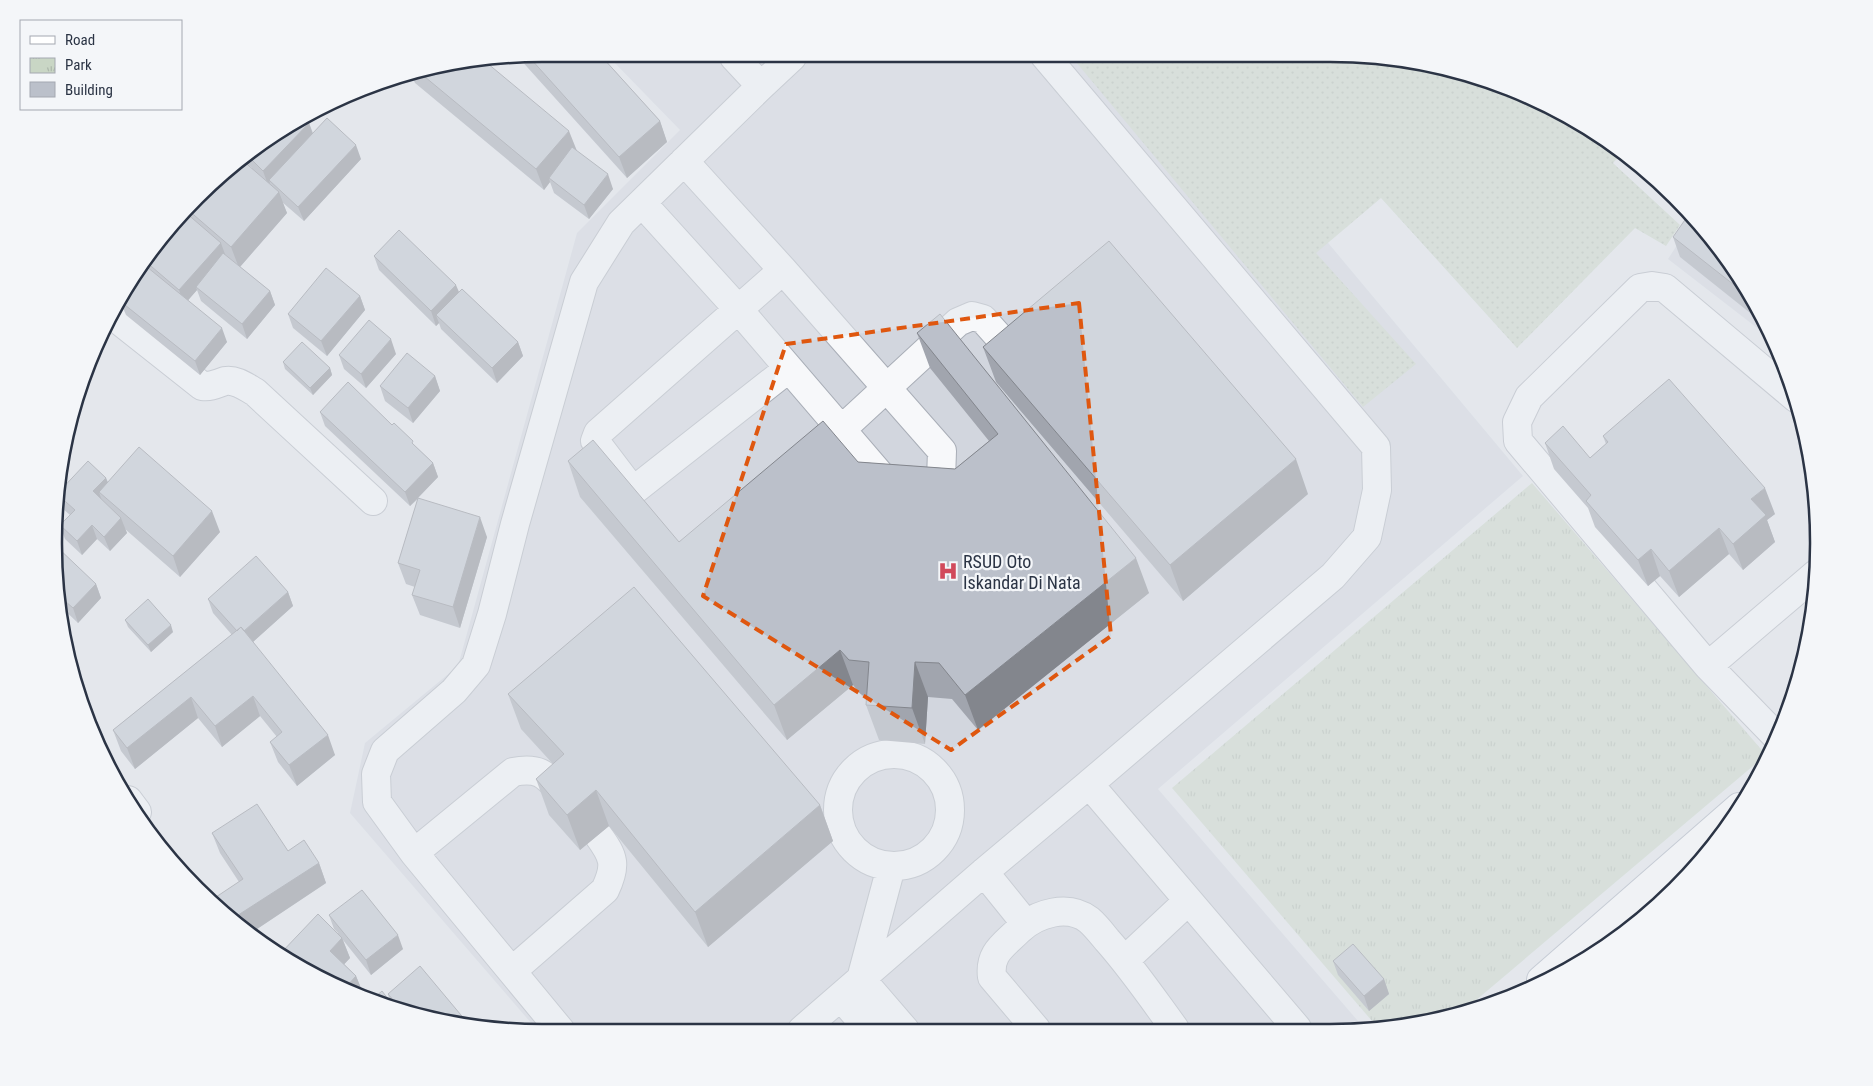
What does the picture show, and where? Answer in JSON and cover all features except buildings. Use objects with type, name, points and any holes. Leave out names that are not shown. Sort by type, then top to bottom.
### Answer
[{"type":"main road","points":[[1556,967],[1720,823]]},
{"type":"street","points":[[739,62],[761,86]]},
{"type":"street","points":[[555,1024],[414,853],[377,802],[376,774],[385,751],[454,691],[476,665],[492,614],[584,282],[621,223],[787,62]]},
{"type":"street","points":[[809,1024],[984,872],[1333,576],[1367,537],[1377,490],[1376,448],[1050,62]]},
{"type":"street","points":[[642,202],[738,309],[889,485],[918,494],[941,479],[942,451],[888,388],[684,161]]},
{"type":"street","points":[[783,270],[595,436],[594,441],[639,499],[788,369]]},
{"type":"street","points":[[1772,732],[1708,666],[1518,441],[1517,422],[1529,397],[1640,288],[1652,286],[1665,288],[1785,389]]},
{"type":"street","points":[[812,455],[842,431],[958,322],[972,316],[983,320],[1008,347]]},
{"type":"street","points":[[118,319],[202,386],[211,387],[227,381],[240,383],[255,392],[373,501]]},
{"type":"street","points":[[1708,666],[1808,580]]},
{"type":"street","points":[[893,754],[912,756],[928,765],[934,771],[948,794],[951,812],[948,829],[939,845],[926,857],[909,865],[891,867],[872,862],[856,852],[844,837],[838,819],[838,799],[845,781],[857,767],[874,757],[893,754]]},
{"type":"street","points":[[414,853],[513,772],[528,769],[542,772],[567,798]]},
{"type":"street","points":[[1089,784],[1294,1024]]},
{"type":"street","points":[[512,971],[605,890],[613,875],[610,852],[598,835]]},
{"type":"street","points":[[861,979],[891,867]]},
{"type":"street","points":[[984,872],[1026,924]]},
{"type":"street","points":[[1125,960],[1188,901]]},
{"type":"street","points":[[1032,1024],[992,977],[991,966],[996,953],[1026,924],[1055,911],[1070,913],[1089,920],[1125,960],[1171,1024]]},
{"type":"street","points":[[861,979],[900,1024]]},
{"type":"street","points":[[841,997],[864,1024]]},
{"type":"highlighted area","points":[[1079,303],[1111,636],[951,750],[703,596],[786,344]]},
{"type":"shaded area","name":"RSUD Oto Iskandar Di Nata","points":[[614,62],[1177,62],[1523,476],[1158,789],[1359,1022],[1330,1024],[531,1023],[350,813],[365,743],[458,666],[577,233],[680,130]]},
{"type":"shaded area","points":[[1690,225],[1730,276],[1762,331],[1668,259]]},
{"type":"green space","points":[[1076,62],[1330,62],[1393,67],[1454,79],[1514,99],[1543,112],[1597,143],[1618,158],[1613,163],[1680,225],[1666,246],[1635,228],[1517,348],[1381,198],[1316,253],[1416,364],[1363,407]]},
{"type":"green space","points":[[1532,483],[1763,752],[1758,762],[1476,1001],[1424,1014],[1372,1021],[1172,788]]},
{"type":"place","name":"RSUD Oto Iskandar Di Nata","points":[[948,571]]}]
